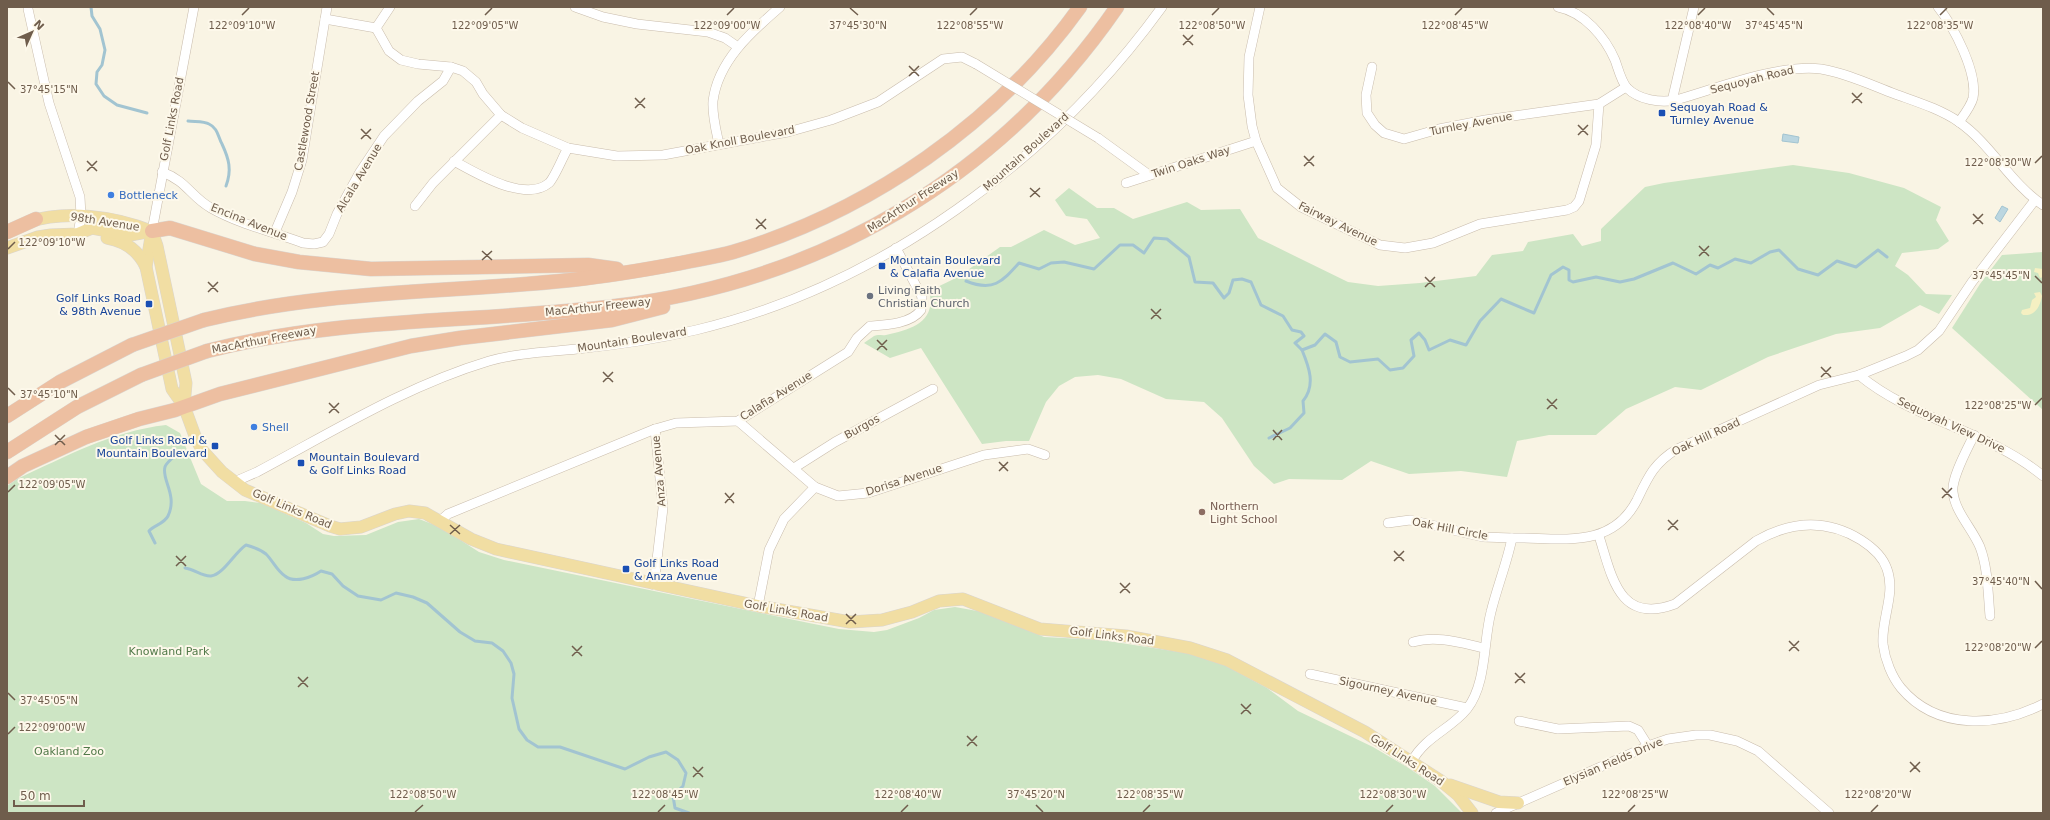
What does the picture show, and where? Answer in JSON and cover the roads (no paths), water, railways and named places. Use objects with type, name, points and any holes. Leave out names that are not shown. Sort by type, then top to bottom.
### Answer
[{"type":"highway","points":[[7,416],[60,382],[132,345],[204,320],[241,311],[316,299],[570,280],[634,272],[730,253],[769,241],[848,206],[922,162],[991,106],[1025,73],[1080,7]]},
{"type":"highway","name":"MacArthur Freeway","points":[[7,452],[77,407],[141,375],[207,351],[246,341],[318,329],[615,306],[657,300],[740,282],[779,269],[842,242],[900,212],[937,188],[981,154],[1011,129],[1046,95],[1074,64],[1117,7]]},
{"type":"highway","points":[[7,232],[36,219]]},
{"type":"highway","points":[[152,231],[170,228],[255,254],[299,262],[364,268],[588,265],[634,272]]},
{"type":"highway","points":[[7,477],[23,466],[86,437],[220,394],[411,346],[460,338],[612,320],[740,282]]},
{"type":"main road","name":"98th Avenue","points":[[7,228],[36,219],[81,216],[135,225],[152,231]]},
{"type":"main road","name":"98th Avenue","points":[[7,248],[51,234],[78,234],[92,228],[130,235],[152,231]]},
{"type":"main road","name":"Golf Links Road","points":[[152,231],[146,267],[172,388],[184,406],[202,450],[222,472],[245,490],[288,506],[319,523],[340,529],[361,527],[395,514],[409,511],[425,513],[471,539],[496,549],[758,606],[850,622],[882,620],[912,612],[939,601],[963,600],[1040,629],[1126,636],[1190,648],[1227,660],[1365,732],[1441,781],[1458,796],[1472,813]]},
{"type":"main road","name":"Golf Links Road","points":[[152,231],[157,246],[186,383],[184,406]]},
{"type":"main road","points":[[78,234],[113,239],[125,244],[136,251],[146,267]]},
{"type":"main road","points":[[1441,781],[1499,802],[1518,803]]},
{"type":"main road","points":[[1509,813],[1518,803]]},
{"type":"street","name":"Golf Links Road","points":[[152,231],[194,7]]},
{"type":"street","name":"Castlewood Street","points":[[274,232],[292,192],[302,160],[327,7]]},
{"type":"street","points":[[325,19],[376,28],[390,7]]},
{"type":"street","points":[[576,7],[603,17],[637,24],[708,32],[725,38],[738,47]]},
{"type":"street","points":[[719,144],[714,120],[713,101],[724,69],[738,47],[755,29],[780,7]]},
{"type":"street","name":"Mountain Boulevard","points":[[234,482],[257,472],[394,399],[472,366],[508,356],[645,340],[722,323],[759,312],[819,288],[865,266],[951,214],[1005,173],[1075,108],[1118,62],[1162,7]]},
{"type":"street","name":"Fairway Avenue","points":[[1260,7],[1249,57],[1248,95],[1256,141],[1277,188],[1301,207],[1380,245],[1405,248],[1433,242],[1480,224],[1567,210],[1574,206],[1579,201],[1596,145],[1599,104]]},
{"type":"street","points":[[1562,7],[1587,22],[1606,41],[1626,87]]},
{"type":"street","points":[[1672,101],[1694,7]]},
{"type":"street","points":[[1938,7],[1956,36],[1968,65],[1972,85],[1973,98],[1959,122]]},
{"type":"street","points":[[28,9],[49,103],[80,197],[81,216],[78,234]]},
{"type":"street","name":"Oak Knoll Boulevard","points":[[376,28],[389,51],[401,60],[418,64],[451,67],[463,71],[476,82],[482,94],[501,115],[522,128],[568,148],[617,156],[663,155],[788,132],[832,120],[878,102],[943,59],[962,57],[1098,138],[1150,175]]},
{"type":"street","name":"Alcala Avenue","points":[[323,242],[329,234],[337,214],[360,172],[384,136],[418,101],[443,82],[451,67]]},
{"type":"street","name":"Turnley Avenue","points":[[1372,67],[1366,95],[1367,113],[1375,125],[1384,133],[1404,139],[1439,129],[1485,120],[1599,104],[1626,87]]},
{"type":"street","name":"Sequoyah Road","points":[[1626,87],[1638,95],[1662,102],[1672,101],[1781,71],[1800,68],[1821,69],[1847,76],[1934,109],[1959,122],[1974,135],[2026,193],[2039,203]]},
{"type":"street","points":[[415,206],[433,183],[501,115]]},
{"type":"street","name":"Twin Oaks Way","points":[[1126,183],[1256,141]]},
{"type":"street","points":[[454,161],[494,182],[529,190],[549,182],[568,148]]},
{"type":"street","name":"Encina Avenue","points":[[162,172],[178,179],[210,208],[303,243],[314,244],[323,242]]},
{"type":"street","name":"Oak Hill Road","points":[[1512,538],[1582,538],[1599,536],[1610,530],[1630,512],[1649,474],[1667,455],[1714,432],[1819,385],[1859,375],[1906,356],[1929,342],[1948,320],[1972,282],[2039,203]]},
{"type":"street","name":"Calafia Avenue","points":[[440,521],[448,514],[655,429],[676,423],[738,421],[848,352],[857,338],[870,326],[897,322],[918,314],[923,306],[922,297],[896,248]]},
{"type":"street","name":"Sequoyah View Drive","points":[[1859,375],[1886,394],[2002,447],[2028,463],[2043,476]]},
{"type":"street","name":"Burgos","points":[[794,468],[835,442],[933,388]]},
{"type":"street","name":"Dorisa Avenue","points":[[738,421],[815,487],[838,496],[868,493],[984,455],[1028,449],[1045,455]]},
{"type":"street","name":"Anza Avenue","points":[[654,584],[663,508],[655,429]]},
{"type":"street","points":[[1974,435],[1955,480],[1953,491],[1957,505],[1980,548],[1984,563],[1990,616]]},
{"type":"street","points":[[758,606],[769,550],[784,519],[815,487]]},
{"type":"street","name":"Oak Hill Circle","points":[[1388,523],[1410,520],[1483,537],[1512,538]]},
{"type":"street","points":[[1599,536],[1614,584],[1620,594],[1628,601],[1648,610],[1661,609],[1675,604],[1756,541],[1771,532],[1790,526],[1809,524],[1830,526],[1849,532],[1867,544],[1880,556],[1887,569],[1890,584],[1889,600],[1883,627],[1883,645],[1891,672],[1909,697],[1924,709],[1941,716],[1978,722],[2001,720],[2025,713],[2043,704]]},
{"type":"street","points":[[1412,761],[1427,741],[1467,708],[1480,678],[1490,613],[1512,538]]},
{"type":"street","points":[[1413,642],[1423,639],[1434,639],[1484,648]]},
{"type":"street","name":"Sigourney Avenue","points":[[1310,674],[1467,708]]},
{"type":"street","points":[[1519,722],[1558,729],[1629,726],[1638,730],[1648,746]]},
{"type":"street","name":"Elysian Fields Drive","points":[[1496,813],[1648,746],[1668,739],[1696,735],[1710,735],[1737,741],[1758,751],[1829,813]]},
{"type":"water","points":[[1783,134],[1799,137],[1798,143],[1782,141]]},
{"type":"water","points":[[2002,206],[2008,209],[2000,222],[1995,218]]},
{"type":"waterway","points":[[91,7],[92,16],[100,29],[105,50],[102,65],[97,72],[96,84],[104,96],[117,105],[147,113]]},
{"type":"waterway","points":[[188,121],[207,123],[216,130],[229,165],[229,175],[226,186]]},
{"type":"waterway","points":[[966,281],[983,286],[996,283],[1002,280],[1019,263],[1039,269],[1051,263],[1064,262],[1094,269],[1120,245],[1133,245],[1144,253],[1154,238],[1167,239],[1189,257],[1195,282],[1213,283],[1224,298],[1229,293],[1233,280],[1242,279],[1251,282],[1261,305],[1283,316],[1292,330],[1301,332],[1304,336],[1295,343],[1302,350],[1315,345],[1325,334],[1336,342],[1340,357],[1350,362],[1378,359],[1390,370],[1403,368],[1414,356],[1411,340],[1419,333],[1425,340],[1429,350],[1450,340],[1466,345],[1480,321],[1501,299],[1534,313],[1551,275],[1563,267],[1569,270],[1569,280],[1573,282],[1596,277],[1620,282],[1634,279],[1673,263],[1696,274],[1710,265],[1718,268],[1735,259],[1751,263],[1770,252],[1779,250],[1798,269],[1818,275],[1837,261],[1856,267],[1878,250],[1887,257]]},
{"type":"waterway","points":[[1269,438],[1290,428],[1304,413],[1303,401],[1309,389],[1310,376],[1302,350]]},
{"type":"waterway","points":[[155,543],[149,531],[166,519],[171,508],[170,494],[164,472],[168,462],[175,455]]},
{"type":"waterway","points":[[185,568],[208,576],[215,575],[220,572],[246,545],[259,549],[266,554],[280,571],[289,578],[298,580],[303,579],[321,571],[332,574],[343,586],[358,596],[381,600],[396,593],[413,597],[427,603],[460,632],[475,641],[492,643],[503,651],[511,663],[514,674],[512,698],[519,729],[527,740],[538,747],[560,747],[625,769],[649,757],[666,752],[678,760],[686,773],[683,786],[673,796],[675,808],[689,813]]},
{"type":"place","name":"Sequoyah Road & Turnley Avenue","points":[[1662,113]]},
{"type":"place","name":"Bottleneck","points":[[111,195]]},
{"type":"place","name":"Mountain Boulevard & Calafia Avenue","points":[[882,266]]},
{"type":"place","name":"Living Faith Christian Church","points":[[870,296]]},
{"type":"place","name":"Golf Links Road & 98th Avenue","points":[[149,304]]},
{"type":"place","name":"Shell","points":[[254,427]]},
{"type":"place","name":"Golf Links Road & Mountain Boulevard","points":[[215,446]]},
{"type":"place","name":"Mountain Boulevard & Golf Links Road","points":[[301,463]]},
{"type":"place","name":"Northern Light School","points":[[1202,512]]},
{"type":"place","name":"Golf Links Road & Anza Avenue","points":[[626,569]]},
{"type":"park label","name":"Knowland Park","points":[[169,651]]},
{"type":"park label","name":"Oakland Zoo","points":[[69,751]]}]
